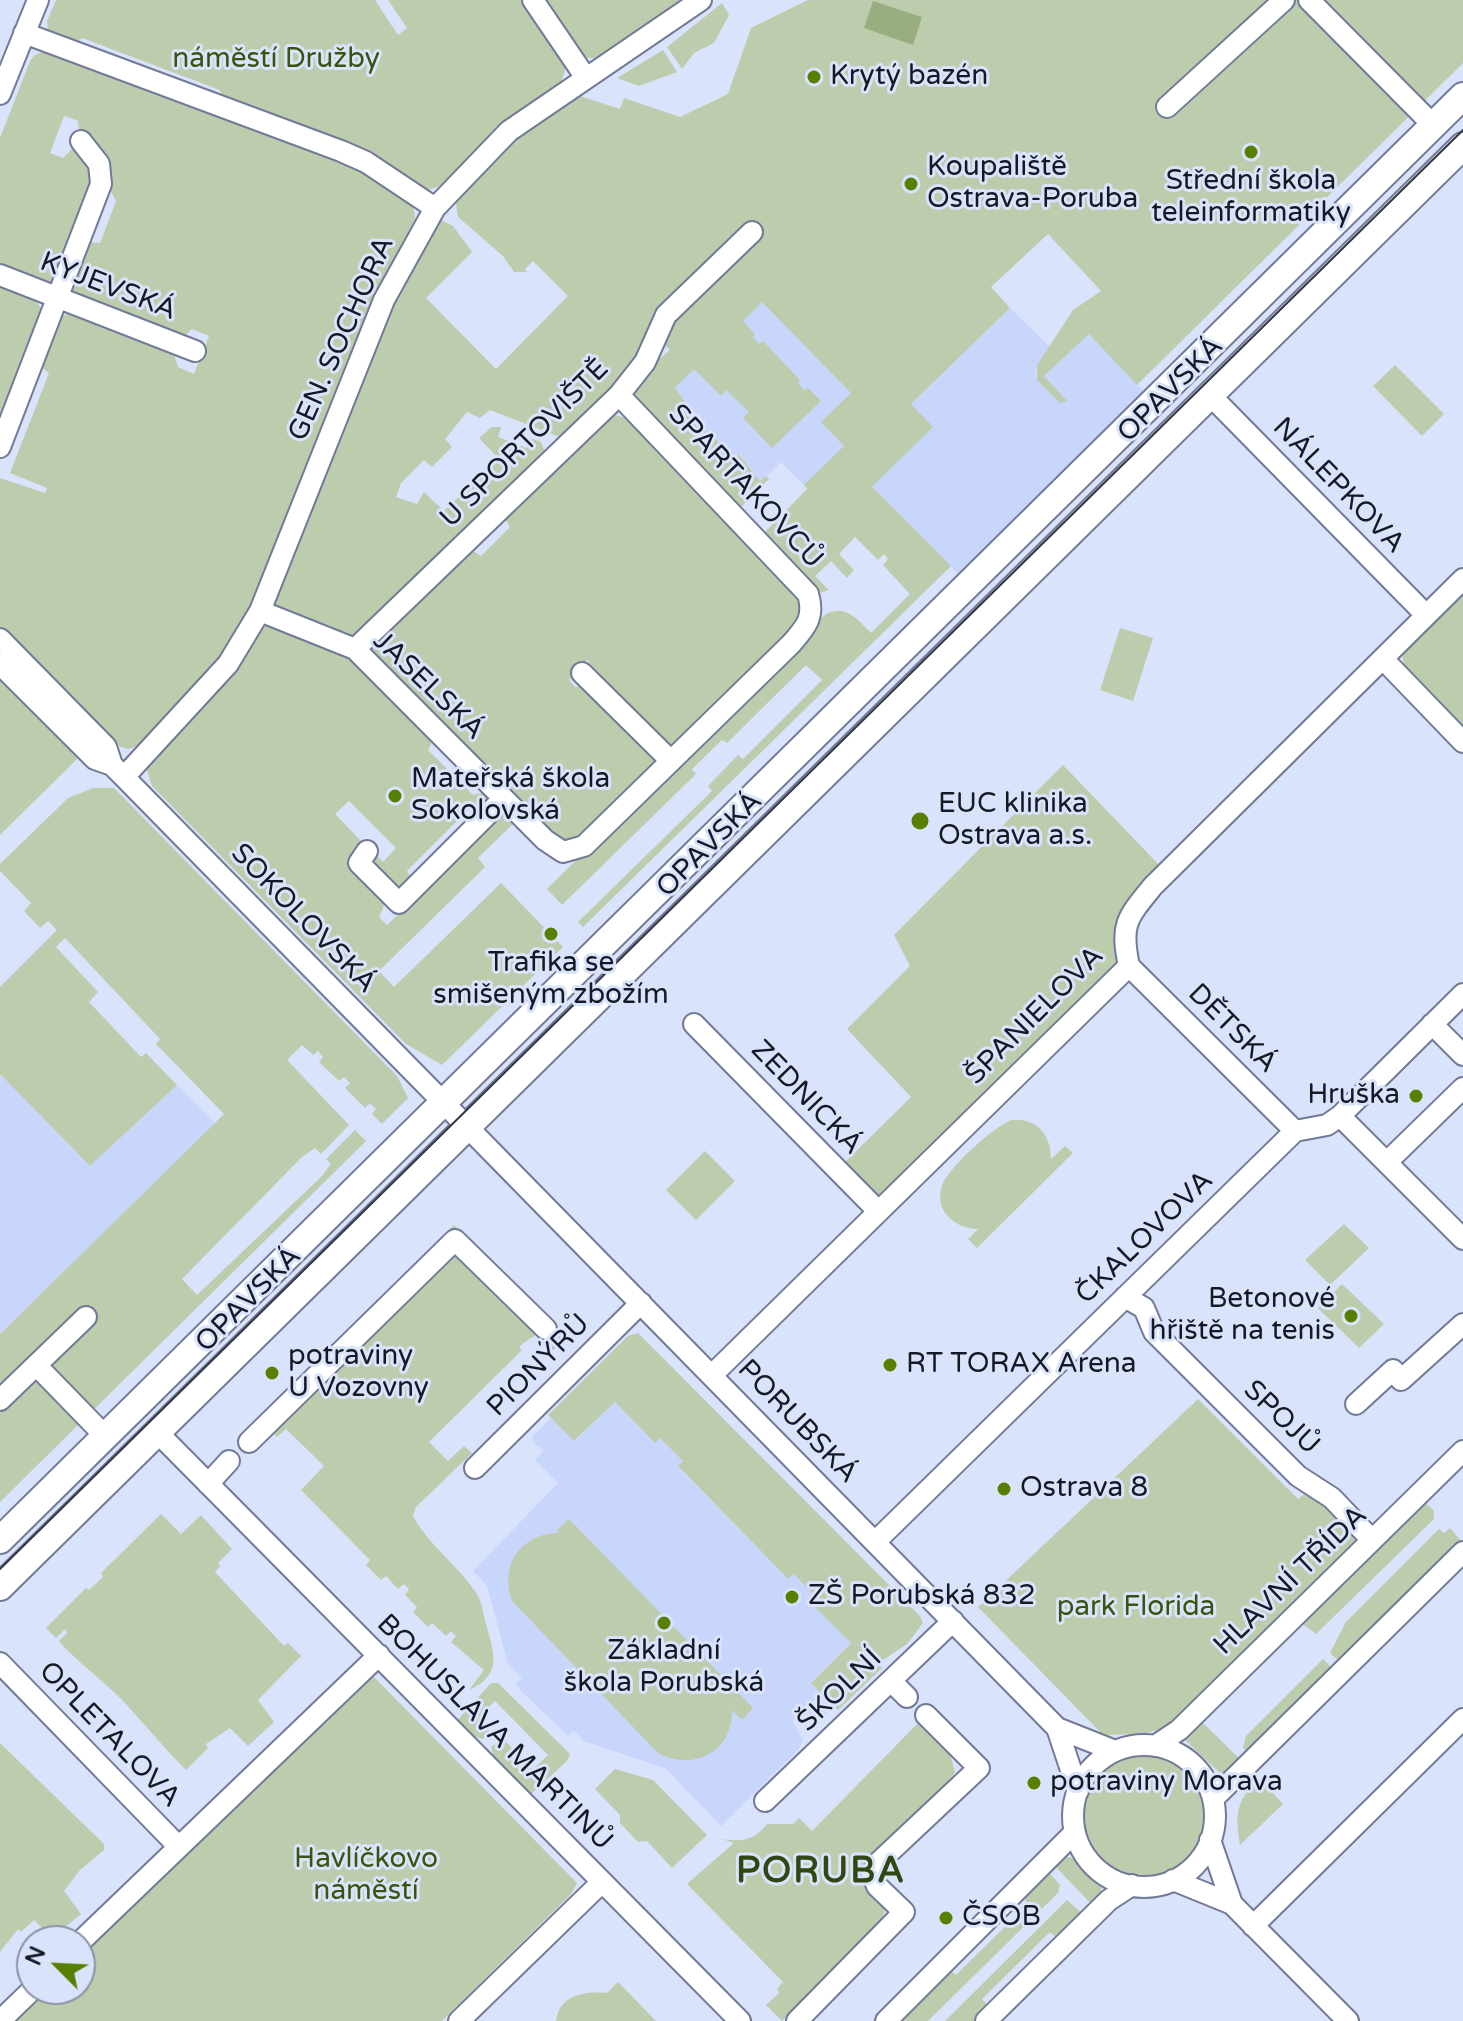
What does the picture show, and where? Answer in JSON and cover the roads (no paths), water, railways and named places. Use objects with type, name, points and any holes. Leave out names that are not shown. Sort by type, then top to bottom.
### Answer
[{"type":"main road","name":"OPAVSKÁ","points":[[0,1587],[158,1433],[456,1112],[1463,96]]},
{"type":"main road","name":"OPAVSKÁ","points":[[0,1540],[106,1437],[456,1112],[1461,152]]},
{"type":"street","points":[[0,94],[38,0]]},
{"type":"street","points":[[533,0],[586,78]]},
{"type":"street","name":"GEN. SOCHORA","points":[[110,767],[228,664],[260,611],[384,300],[435,208],[509,131],[701,0]]},
{"type":"street","points":[[1167,107],[1284,0]]},
{"type":"street","points":[[1309,0],[1433,125]]},
{"type":"street","points":[[24,33],[341,151],[366,162],[435,208]]},
{"type":"street","points":[[0,447],[101,184],[99,164],[81,141]]},
{"type":"street","name":"U SPORTOVIŠTĚ","points":[[355,649],[619,395],[645,362],[666,315],[752,232]]},
{"type":"street","name":"KYJEVSKÁ","points":[[0,275],[195,351]]},
{"type":"street","name":"SPARTAKOVCŮ","points":[[619,395],[808,594],[813,610],[807,626],[791,644],[671,761]]},
{"type":"street","name":"NÁLEPKOVA","points":[[1210,395],[1426,615]]},
{"type":"street","name":"ŠPANIELOVA","points":[[712,1375],[1129,966],[1123,932],[1136,907],[1463,579]]},
{"type":"street","name":"JASELSKÁ","points":[[260,611],[355,649],[545,840],[563,852],[584,846],[671,761]]},
{"type":"street","name":"SOKOLOVSKÁ","points":[[0,639],[106,747],[110,767]]},
{"type":"street","points":[[1383,659],[1463,742]]},
{"type":"street","name":"SOKOLOVSKÁ","points":[[0,664],[110,767],[456,1112]]},
{"type":"street","points":[[582,673],[671,761]]},
{"type":"street","points":[[367,851],[359,863],[399,903],[503,799]]},
{"type":"street","name":"DĚTSKÁ","points":[[1129,966],[1295,1131]]},
{"type":"street","name":"ČKALOVOVA","points":[[875,1542],[1295,1131],[1327,1125],[1340,1116],[1463,994]]},
{"type":"street","name":"ZEDNICKÁ","points":[[694,1024],[878,1211]]},
{"type":"street","points":[[1432,1024],[1463,1055]]},
{"type":"street","points":[[1387,1162],[1463,1088]]},
{"type":"street","name":"PORUBSKÁ","points":[[456,1112],[1057,1728],[1115,1751]]},
{"type":"street","points":[[1340,1116],[1463,1239]]},
{"type":"street","points":[[249,1442],[455,1240],[546,1329]]},
{"type":"street","name":"SPOJŮ","points":[[1125,1297],[1139,1304],[1154,1332],[1298,1476],[1332,1498],[1372,1540]]},
{"type":"street","name":"PIONÝRŮ","points":[[475,1468],[641,1303]]},
{"type":"street","points":[[0,1400],[86,1317]]},
{"type":"street","points":[[1356,1404],[1393,1370],[1401,1380],[1463,1324]]},
{"type":"street","points":[[566,1349],[581,1364]]},
{"type":"street","points":[[36,1365],[106,1437]]},
{"type":"street","name":"BOHUSLAVA MARTINŮ","points":[[158,1433],[740,2021]]},
{"type":"street","name":"HLAVNÍ TŘÍDA","points":[[1155,1746],[1179,1730],[1463,1451]]},
{"type":"street","points":[[208,1484],[229,1461]]},
{"type":"street","points":[[1213,1799],[1463,1552]]},
{"type":"street","name":"ŠKOLNÍ","points":[[765,1801],[953,1621]]},
{"type":"street","points":[[96,1927],[379,1655]]},
{"type":"street","name":"OPLETALOVA","points":[[0,1663],[179,1847]]},
{"type":"street","points":[[891,1681],[907,1697]]},
{"type":"street","points":[[797,2021],[904,1912],[877,1886],[872,1874],[879,1862],[979,1768],[926,1715]]},
{"type":"street","points":[[1253,1926],[1463,1719]]},
{"type":"street","points":[[1057,1728],[1078,1791],[1075,1832],[1086,1857],[1096,1867],[1132,1885],[1146,1886],[1173,1880],[1196,1864],[1210,1840]]},
{"type":"street","points":[[1078,1791],[1092,1767],[1115,1751],[1155,1746],[1192,1764],[1208,1786],[1213,1799],[1210,1840],[1232,1904]]},
{"type":"street","points":[[886,2021],[1075,1832]]},
{"type":"street","points":[[1173,1880],[1232,1904],[1348,2021]]},
{"type":"street","points":[[459,2021],[602,1882]]},
{"type":"street","points":[[986,2021],[1109,1900],[1132,1885]]},
{"type":"street","points":[[0,2021],[16,2005]]},
{"type":"tunnel","points":[[546,1329],[566,1349]]},
{"type":"tram line","points":[[0,1569],[1463,130]]},
{"type":"place","name":"Krytý bazén","points":[[814,77]]},
{"type":"place","name":"Střední škola teleinformatiky","points":[[1251,152]]},
{"type":"place","name":"Koupaliště Ostrava-Poruba","points":[[911,184]]},
{"type":"place","name":"Mateřská škola Sokolovská","points":[[395,796]]},
{"type":"place","name":"EUC klinika Ostrava a.s.","points":[[920,821]]},
{"type":"place","name":"Trafika se smišeným zbožím","points":[[551,934]]},
{"type":"place","name":"Hruška","points":[[1416,1096]]},
{"type":"place","name":"Betonové hřiště na tenis","points":[[1351,1316]]},
{"type":"place","name":"RT TORAX Arena","points":[[890,1365]]},
{"type":"place","name":"potraviny U Vozovny","points":[[272,1373]]},
{"type":"place","name":"Ostrava 8","points":[[1004,1489]]},
{"type":"place","name":"ZŠ Porubská 832","points":[[792,1597]]},
{"type":"place","name":"Základní škola Porubská","points":[[664,1623]]},
{"type":"place","name":"potraviny Morava","points":[[1034,1783]]},
{"type":"place","name":"ČSOB","points":[[946,1918]]},
{"type":"district","name":"PORUBA","points":[[821,1873]]},
{"type":"park label","name":"náměstí Družby","points":[[276,60]]},
{"type":"park label","name":"park Florida","points":[[1136,1608]]},
{"type":"park label","name":"Havlíčkovo náměstí","points":[[366,1876]]}]
